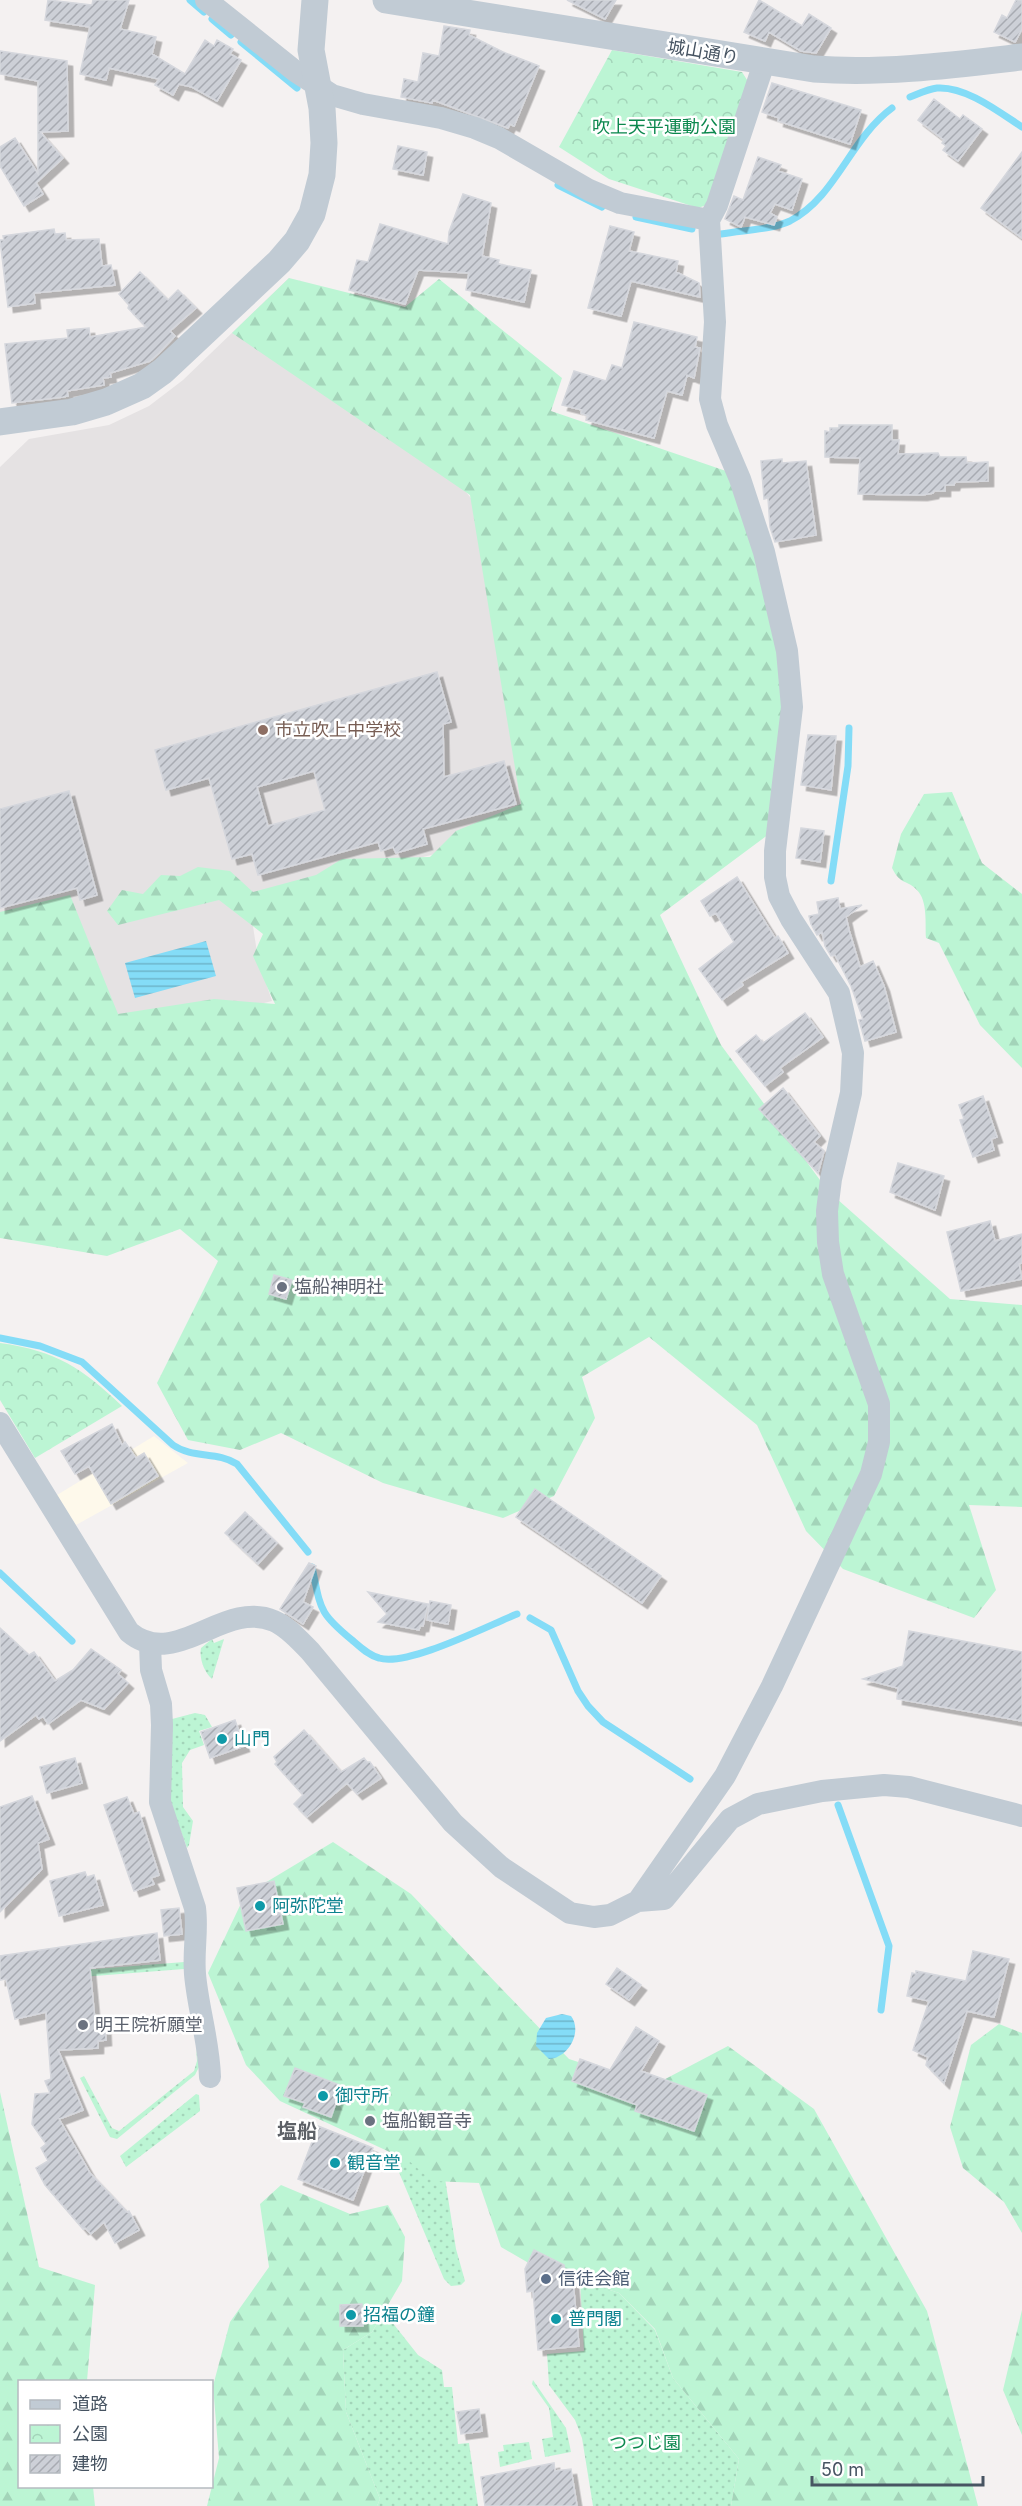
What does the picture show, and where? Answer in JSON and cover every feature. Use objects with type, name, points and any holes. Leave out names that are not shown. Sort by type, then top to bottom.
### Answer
[{"type":"street","points":[[206,0],[319,89],[363,104],[424,114],[475,128],[499,138],[589,190],[620,202],[709,220]]},
{"type":"street","points":[[0,422],[72,412],[106,402],[142,386],[163,371],[279,262],[302,234],[318,196],[324,143],[319,89],[311,50],[315,0]]},
{"type":"street","name":"城山通り","points":[[387,0],[764,63],[851,72],[1022,57]]},
{"type":"street","points":[[638,1901],[735,1758],[871,1474],[879,1442],[879,1404],[833,1274],[828,1242],[827,1211],[831,1179],[851,1093],[853,1053],[839,993],[779,896],[776,851],[792,707],[787,651],[764,552],[740,479],[717,425],[710,399],[716,321],[709,220],[717,206],[764,63]]},
{"type":"street","points":[[0,1423],[129,1632],[138,1640],[164,1645],[239,1618],[260,1617],[286,1628],[310,1651],[453,1823],[511,1876],[555,1906],[581,1916],[610,1915],[638,1901],[664,1899],[730,1819],[758,1804],[822,1791],[884,1785],[909,1787],[1022,1816]]},
{"type":"street","points":[[150,1644],[151,1670],[161,1704],[160,1802],[195,1908],[197,1924],[195,1975],[206,2033],[210,2077]]},
{"type":"shaded area","name":"市立吹上中学校","points":[[289,278],[319,305],[481,511],[549,826],[249,900],[258,959],[272,1001],[116,1041],[0,920],[0,467],[29,439],[109,425],[149,406],[183,380]]},
{"type":"shaded area","points":[[154,1436],[188,1463],[76,1525],[57,1495]]},
{"type":"green space","name":"吹上天平運動公園","points":[[612,50],[742,72],[749,83],[709,204],[698,208],[609,179],[559,147]]},
{"type":"green space","points":[[289,278],[405,307],[439,279],[562,378],[551,411],[726,471],[761,569],[776,636],[783,698],[769,834],[660,915],[721,1045],[828,1191],[950,1299],[1022,1305],[1022,1507],[969,1505],[996,1590],[974,1618],[843,1569],[806,1531],[757,1425],[649,1337],[582,1377],[595,1418],[554,1496],[503,1518],[383,1483],[281,1433],[240,1450],[188,1440],[157,1383],[218,1261],[180,1229],[107,1256],[0,1238],[0,912],[70,895],[118,1014],[214,999],[275,1004],[253,956],[263,934],[219,900],[118,925],[107,911],[122,890],[143,894],[161,875],[180,876],[198,867],[230,871],[253,892],[316,875],[342,859],[430,857],[456,831],[521,804],[470,495],[232,333]]},
{"type":"green space","points":[[952,792],[982,863],[1022,894],[1022,1068],[980,1025],[939,943],[926,938],[925,913],[921,895],[901,880],[892,868],[901,834],[924,794]]},
{"type":"green space","points":[[0,1343],[37,1351],[67,1363],[94,1381],[122,1406],[35,1458],[0,1400]]},
{"type":"green space","points":[[212,1639],[214,1643],[224,1639],[212,1679],[204,1669],[201,1648]]},
{"type":"green space","points":[[195,1713],[205,1715],[212,1727],[199,1731],[204,1745],[190,1750],[182,1763],[183,1807],[193,1821],[187,1848],[170,1802],[172,1719]]},
{"type":"green space","points":[[333,1842],[411,1894],[569,2059],[652,2086],[728,2046],[814,2109],[927,2311],[978,2506],[731,2506],[739,2459],[673,2378],[655,2329],[619,2293],[532,2265],[501,2247],[479,2183],[432,2181],[409,2161],[280,2101],[246,2065],[208,1973],[245,1895]]},
{"type":"green space","points":[[184,1962],[184,1969],[56,1979],[58,1972]]},
{"type":"green space","points":[[999,2024],[1022,2033],[1022,2233],[1004,2202],[963,2168],[950,2127],[971,2045]]},
{"type":"green space","points":[[196,2048],[199,2067],[195,2075],[117,2139],[110,2137],[80,2078],[84,2076],[112,2128],[119,2131],[194,2071],[197,2061]]},
{"type":"green space","points":[[0,2092],[39,2267],[95,2285],[87,2380],[18,2380],[18,2488],[93,2488],[95,2506],[0,2506]]},
{"type":"green space","points":[[196,2094],[199,2095],[200,2111],[126,2167],[120,2156]]},
{"type":"green space","points":[[396,2153],[442,2159],[456,2249],[465,2281],[461,2285],[451,2286],[444,2279],[393,2158]]},
{"type":"green space","points":[[281,2185],[350,2214],[388,2205],[405,2237],[402,2281],[372,2332],[343,2350],[346,2412],[380,2499],[377,2506],[207,2506],[219,2458],[213,2386],[230,2322],[269,2267],[260,2204]]},
{"type":"green space","name":"つつじ園","points":[[580,2280],[619,2293],[655,2330],[673,2378],[739,2459],[731,2506],[593,2506],[582,2438],[575,2420],[549,2385],[547,2354],[584,2351]]},
{"type":"green space","points":[[1022,2310],[1022,2435],[1003,2390]]},
{"type":"green space","points":[[384,2312],[418,2355],[442,2370],[444,2387],[452,2387],[458,2444],[469,2443],[478,2506],[377,2506],[380,2499],[346,2412],[343,2350],[372,2332]]},
{"type":"green space","points":[[533,2380],[566,2428],[571,2452],[545,2457],[542,2439],[553,2437],[549,2408],[532,2384]]},
{"type":"green space","points":[[529,2442],[532,2459],[500,2467],[498,2452],[504,2451],[503,2445]]},
{"type":"water","points":[[206,941],[216,976],[135,998],[125,963]]},
{"type":"water","points":[[562,2014],[571,2016],[574,2022],[572,2043],[562,2054],[549,2059],[536,2046],[537,2033],[546,2018]]},
{"type":"building","points":[[48,0],[92,5],[93,0],[129,0],[120,29],[156,37],[152,54],[185,74],[205,40],[214,46],[217,40],[233,49],[230,54],[241,60],[217,101],[192,87],[179,84],[173,95],[155,85],[159,79],[109,68],[106,80],[80,74],[90,27],[45,20]]},
{"type":"building","points":[[567,0],[616,0],[605,19]]},
{"type":"building","points":[[759,0],[802,26],[809,14],[831,28],[816,53],[801,51],[769,32],[765,41],[744,32]]},
{"type":"building","points":[[1016,0],[1022,0],[1022,29],[1015,42],[994,32],[1002,15],[1007,18]]},
{"type":"building","points":[[444,26],[470,30],[469,35],[539,66],[514,126],[510,124],[508,128],[433,100],[432,103],[401,97],[404,79],[418,82],[423,53],[439,56]]},
{"type":"building","points":[[0,51],[67,61],[68,131],[40,132],[63,158],[36,183],[43,194],[24,206],[0,166],[0,147],[15,138],[38,174],[38,81],[0,74]]},
{"type":"building","points":[[772,83],[861,110],[850,144],[778,121],[779,118],[762,112]]},
{"type":"building","points":[[934,99],[960,119],[963,115],[982,129],[958,161],[943,150],[946,146],[942,143],[944,140],[918,120]]},
{"type":"building","points":[[398,146],[427,152],[423,175],[393,169]]},
{"type":"building","points":[[1022,152],[1022,238],[981,208]]},
{"type":"building","points":[[758,157],[781,165],[778,171],[802,179],[792,210],[775,204],[770,213],[777,217],[774,225],[745,217],[741,227],[725,219],[734,196],[743,200]]},
{"type":"building","points":[[463,194],[491,203],[482,256],[499,260],[498,264],[531,270],[524,302],[466,290],[469,273],[418,270],[405,304],[349,290],[357,260],[368,262],[380,224],[448,244],[449,232]]},
{"type":"building","points":[[610,226],[634,232],[629,251],[678,261],[676,272],[699,283],[700,297],[631,281],[621,316],[588,308]]},
{"type":"building","points":[[54,229],[55,234],[65,233],[66,240],[99,239],[102,266],[111,265],[115,285],[34,293],[35,303],[8,307],[0,240],[4,240],[3,236]]},
{"type":"building","points":[[140,272],[168,300],[178,290],[196,308],[170,331],[175,336],[159,353],[150,361],[110,373],[111,377],[103,378],[104,385],[67,391],[68,396],[63,397],[12,403],[5,344],[68,338],[67,330],[89,328],[90,337],[146,327],[128,308],[129,305],[119,294]]},
{"type":"building","points":[[634,322],[697,337],[695,347],[700,348],[694,378],[687,375],[682,395],[667,391],[654,438],[586,420],[588,416],[581,413],[582,410],[562,405],[574,371],[606,381],[612,365],[622,368]]},
{"type":"building","points":[[839,425],[892,425],[892,440],[899,440],[898,454],[938,453],[940,457],[966,457],[967,463],[988,462],[988,481],[955,482],[954,485],[945,485],[945,491],[934,491],[922,495],[858,494],[860,458],[825,457],[825,431],[830,432],[830,428],[839,428]]},
{"type":"building","points":[[782,459],[782,463],[806,461],[816,535],[775,542],[770,527],[768,498],[764,499],[761,461]]},
{"type":"building","points":[[437,672],[451,722],[443,724],[444,777],[504,761],[516,804],[423,829],[427,844],[396,853],[393,847],[381,851],[378,842],[258,875],[252,854],[232,859],[209,778],[166,790],[155,750]],"holes":[[[314,771],[325,810],[268,826],[257,787]]]},
{"type":"building","points":[[808,735],[836,736],[831,790],[801,785]]},
{"type":"building","points":[[69,791],[97,895],[80,900],[77,888],[0,908],[0,809]]},
{"type":"building","points":[[801,828],[824,831],[820,862],[796,858]]},
{"type":"building","points":[[737,877],[775,938],[778,936],[788,953],[741,982],[743,985],[722,1000],[699,969],[734,942],[716,913],[710,916],[701,901]]},
{"type":"building","points":[[838,898],[840,909],[862,905],[846,917],[849,930],[860,967],[873,961],[884,986],[896,1032],[865,1041],[859,1020],[863,1019],[851,986],[835,955],[831,956],[825,946],[822,932],[817,935],[811,924],[809,916],[819,914],[817,902]]},
{"type":"building","points":[[805,1013],[823,1037],[780,1068],[783,1072],[765,1086],[736,1051],[756,1035],[763,1043]]},
{"type":"building","points":[[783,1088],[820,1136],[814,1142],[824,1151],[818,1173],[759,1109]]},
{"type":"building","points":[[983,1096],[997,1137],[991,1139],[994,1150],[973,1157],[960,1120],[964,1119],[959,1105]]},
{"type":"building","points":[[898,1163],[944,1176],[935,1210],[890,1192]]},
{"type":"building","points":[[990,1221],[995,1241],[1022,1234],[1022,1263],[1019,1264],[1022,1279],[961,1291],[947,1232]]},
{"type":"building","points":[[274,1275],[292,1280],[286,1299],[269,1294]]},
{"type":"building","points":[[112,1424],[122,1445],[125,1442],[136,1458],[144,1453],[158,1476],[111,1504],[89,1466],[75,1474],[61,1451]]},
{"type":"building","points":[[535,1489],[661,1576],[642,1603],[516,1517]]},
{"type":"building","points":[[245,1512],[277,1543],[258,1564],[225,1533]]},
{"type":"building","points":[[309,1563],[316,1566],[303,1602],[313,1607],[303,1624],[280,1609]]},
{"type":"building","points":[[368,1592],[428,1604],[423,1626],[420,1626],[419,1630],[378,1622],[387,1614]]},
{"type":"building","points":[[430,1601],[451,1605],[448,1624],[427,1620]]},
{"type":"building","points":[[0,1628],[29,1655],[34,1652],[55,1681],[73,1670],[91,1649],[121,1670],[118,1674],[128,1683],[104,1709],[81,1700],[48,1724],[43,1716],[39,1719],[36,1715],[0,1741]]},
{"type":"building","points":[[909,1631],[1022,1652],[1022,1721],[897,1699],[898,1688],[863,1679],[903,1666]]},
{"type":"building","name":"山門","points":[[235,1720],[244,1746],[210,1758],[201,1732]]},
{"type":"building","points":[[304,1730],[341,1772],[364,1758],[370,1762],[381,1778],[357,1794],[347,1783],[307,1817],[294,1804],[303,1795],[275,1764],[277,1762],[274,1757]]},
{"type":"building","points":[[75,1758],[82,1783],[47,1793],[40,1767]]},
{"type":"building","points":[[32,1796],[49,1839],[38,1843],[42,1869],[0,1912],[0,1807]]},
{"type":"building","points":[[127,1797],[134,1814],[139,1812],[159,1875],[151,1878],[154,1884],[134,1891],[104,1805]]},
{"type":"building","points":[[85,1872],[87,1877],[94,1875],[103,1905],[59,1916],[50,1881]]},
{"type":"building","name":"阿弥陀堂","points":[[274,1881],[283,1924],[246,1931],[237,1888]]},
{"type":"building","points":[[179,1908],[182,1934],[164,1936],[161,1910]]},
{"type":"building","points":[[157,1933],[160,1960],[90,1968],[95,2021],[105,2021],[106,2040],[98,2041],[98,2048],[58,2050],[83,2110],[59,2119],[90,2173],[127,2212],[129,2211],[139,2230],[115,2243],[104,2222],[91,2234],[85,2228],[83,2229],[45,2185],[36,2168],[48,2161],[41,2148],[46,2144],[32,2124],[35,2094],[50,2093],[45,2081],[51,2079],[46,2012],[15,2019],[6,1979],[0,1980],[0,1956]]},
{"type":"building","points":[[973,1951],[1009,1959],[994,2017],[967,2011],[944,2083],[926,2065],[928,2057],[913,2050],[929,2001],[907,1996],[912,1973],[916,1974],[916,1971],[966,1981]]},
{"type":"building","points":[[617,1968],[641,1985],[629,2000],[606,1984]]},
{"type":"building","points":[[636,2027],[659,2041],[641,2071],[707,2095],[694,2131],[635,2111],[637,2105],[572,2081],[580,2059],[610,2070]]},
{"type":"building","name":"御守所","points":[[295,2068],[342,2086],[331,2117],[303,2107],[305,2103],[284,2096]]},
{"type":"building","name":"観音堂","points":[[318,2126],[373,2148],[353,2200],[298,2179]]},
{"type":"building","name":"普門閣","points":[[534,2250],[564,2265],[566,2281],[573,2281],[579,2346],[538,2350],[533,2291],[527,2292],[525,2269]]},
{"type":"building","name":"招福の鐘","points":[[362,2304],[363,2326],[340,2326],[340,2305]]},
{"type":"building","points":[[479,2409],[482,2431],[461,2434],[457,2412]]},
{"type":"building","points":[[554,2463],[555,2471],[571,2469],[577,2506],[485,2506],[481,2477]]},
{"type":"waterway","points":[[190,0],[204,12]]},
{"type":"waterway","points":[[212,19],[231,35]]},
{"type":"waterway","points":[[241,42],[297,88]]},
{"type":"waterway","points":[[910,97],[927,90],[948,88],[982,101],[1022,127]]},
{"type":"waterway","points":[[721,234],[782,224],[806,211],[831,183],[865,135],[892,108]]},
{"type":"waterway","points":[[558,185],[602,207]]},
{"type":"waterway","points":[[636,217],[692,229]]},
{"type":"waterway","points":[[831,881],[848,766],[849,728]]},
{"type":"waterway","points":[[0,1338],[40,1346],[82,1362],[173,1445],[189,1452],[221,1458],[237,1464],[308,1552]]},
{"type":"waterway","points":[[312,1567],[320,1601],[327,1616],[361,1648],[379,1658],[408,1657],[427,1651],[517,1614]]},
{"type":"waterway","points":[[0,1573],[72,1641]]},
{"type":"waterway","points":[[530,1618],[551,1630],[578,1691],[603,1722],[690,1779]]},
{"type":"waterway","points":[[838,1805],[889,1946],[881,2010]]},
{"type":"place","name":"市立吹上中学校","points":[[263,730]]},
{"type":"place","name":"塩船神明社","points":[[282,1287]]},
{"type":"place","name":"山門","points":[[222,1739]]},
{"type":"place","name":"阿弥陀堂","points":[[260,1906]]},
{"type":"place","name":"明王院祈願堂","points":[[83,2025]]},
{"type":"place","name":"御守所","points":[[323,2096]]},
{"type":"place","name":"塩船観音寺","points":[[370,2121]]},
{"type":"place","name":"観音堂","points":[[335,2163]]},
{"type":"place","name":"信徒会館","points":[[546,2279]]},
{"type":"place","name":"招福の鐘","points":[[351,2315]]},
{"type":"place","name":"普門閣","points":[[556,2319]]},
{"type":"district","name":"塩船","points":[[297,2131]]}]
